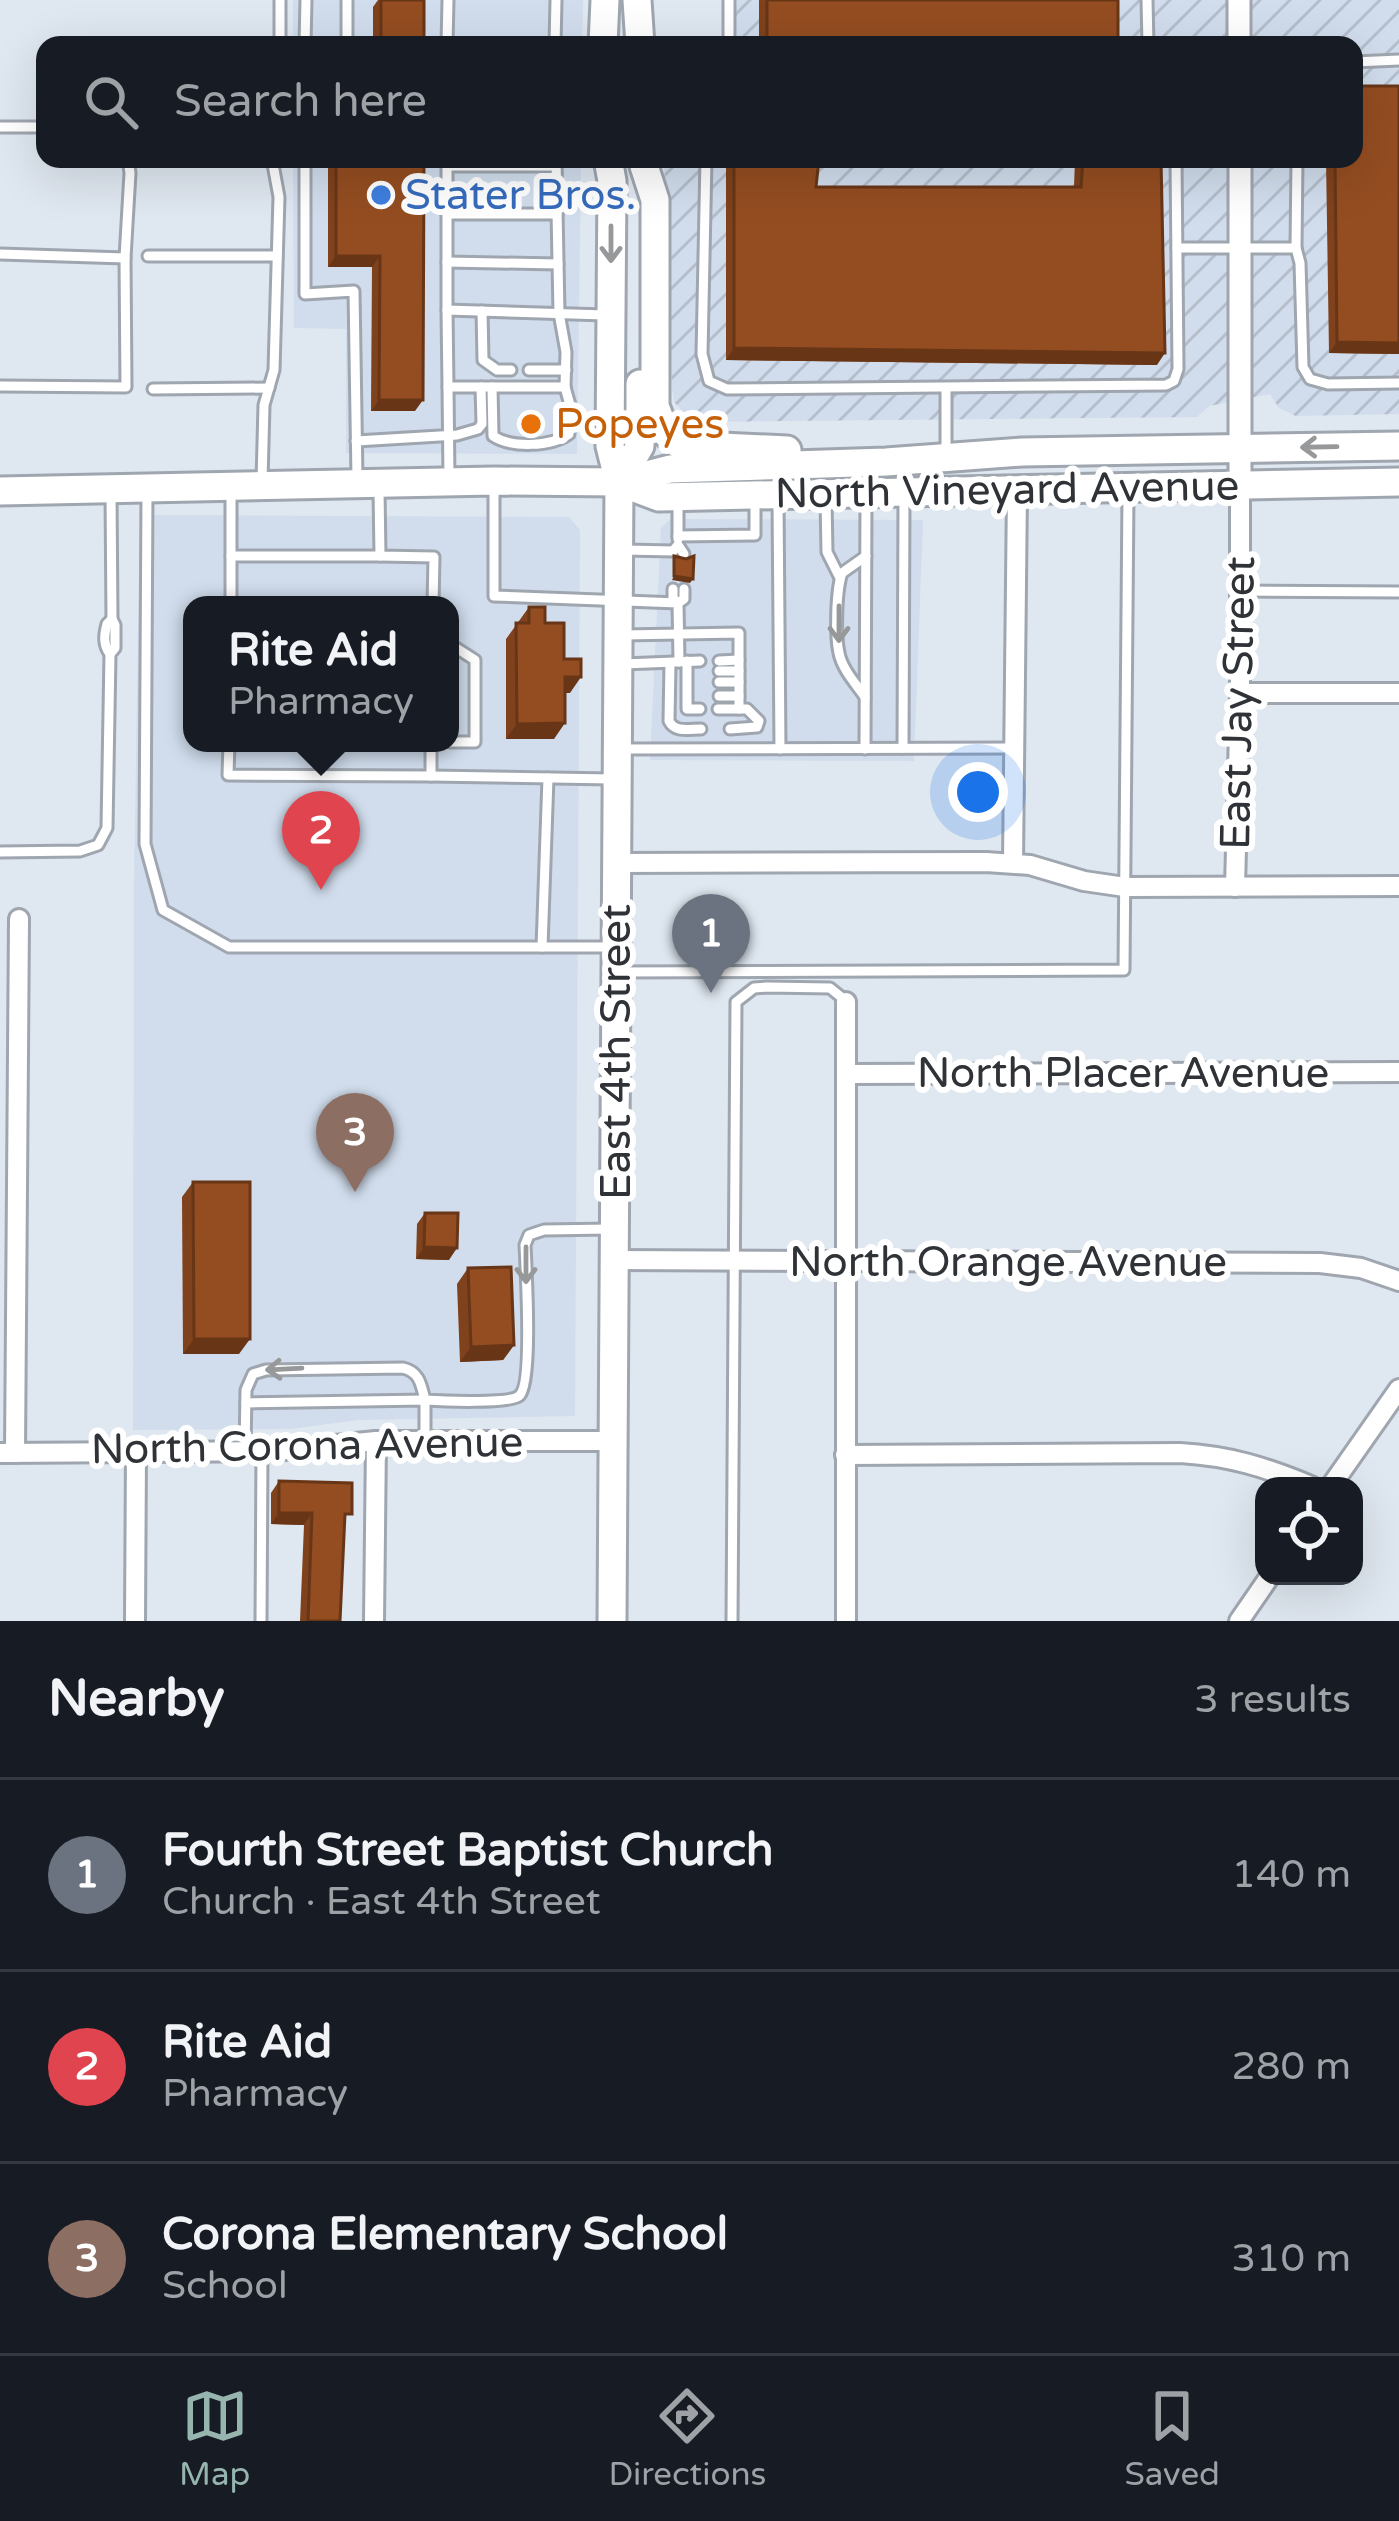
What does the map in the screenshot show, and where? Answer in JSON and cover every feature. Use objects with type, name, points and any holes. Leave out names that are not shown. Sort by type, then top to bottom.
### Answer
[{"type":"main road","points":[[603,36],[605,0]]},
{"type":"main road","points":[[638,0],[640,36]]},
{"type":"main road","name":"East 4th Street","points":[[609,168],[610,446],[619,482],[613,1621]]},
{"type":"main road","name":"East 4th Street","points":[[619,482],[640,446],[644,168]]},
{"type":"main road","points":[[645,168],[655,200],[655,406],[665,432],[680,445],[798,451],[824,465]]},
{"type":"main road","name":"North Vineyard Avenue","points":[[0,491],[619,482],[670,469],[886,463],[1022,452],[1399,446]]},
{"type":"main road","points":[[866,494],[891,476],[991,469],[1022,452]]},
{"type":"main road","name":"North Vineyard Avenue","points":[[619,482],[659,497],[1399,482]]},
{"type":"street","points":[[1239,0],[1240,36]]},
{"type":"street","name":"East Jay Street","points":[[1235,886],[1240,693],[1240,168]]},
{"type":"street","points":[[1013,863],[1018,490]]},
{"type":"street","points":[[1240,693],[1399,693]]},
{"type":"street","points":[[618,863],[1013,863],[1125,887],[1399,886]]},
{"type":"street","points":[[8,1453],[19,919]]},
{"type":"street","points":[[846,1002],[846,1621]]},
{"type":"street","name":"North Placer Avenue","points":[[847,1074],[1399,1072]]},
{"type":"street","name":"North Orange Avenue","points":[[615,1260],[1320,1263],[1361,1268],[1399,1281]]},
{"type":"street","points":[[1337,1477],[1399,1389]]},
{"type":"street","name":"North Corona Avenue","points":[[8,1453],[254,1451],[425,1441],[614,1441]]},
{"type":"street","points":[[374,1621],[376,1442]]},
{"type":"street","points":[[135,1621],[136,1450]]},
{"type":"street","points":[[845,1455],[1180,1453],[1222,1456],[1288,1477]]},
{"type":"street","points":[[1239,1621],[1264,1585]]},
{"type":"lane","points":[[280,0],[280,36]]},
{"type":"lane","points":[[305,36],[306,0]]},
{"type":"lane","points":[[347,0],[347,36]]},
{"type":"lane","points":[[447,36],[448,0]]},
{"type":"lane","points":[[556,0],[556,36]]},
{"type":"lane","points":[[729,0],[729,36]]},
{"type":"lane","points":[[1147,0],[1148,36]]},
{"type":"lane","points":[[1363,62],[1399,60]]},
{"type":"lane","points":[[0,127],[36,127]]},
{"type":"lane","points":[[0,386],[126,387],[129,168]]},
{"type":"lane","points":[[262,486],[265,405],[274,370],[279,197],[274,168]]},
{"type":"lane","points":[[305,168],[304,294],[354,291],[356,441],[380,556]]},
{"type":"lane","points":[[447,168],[449,482]]},
{"type":"lane","points":[[486,387],[494,436],[504,442],[561,441],[568,434],[556,168]]},
{"type":"lane","points":[[706,168],[702,354],[709,381],[727,389],[1166,385],[1174,380],[1178,368],[1176,168]]},
{"type":"lane","points":[[1297,168],[1303,367],[1310,379],[1328,384],[1399,383]]},
{"type":"lane","points":[[447,214],[556,214]]},
{"type":"lane","points":[[1177,248],[1296,248]]},
{"type":"lane","points":[[0,254],[125,258]]},
{"type":"lane","points":[[148,256],[277,256]]},
{"type":"lane","points":[[447,262],[558,264]]},
{"type":"lane","points":[[447,310],[610,315]]},
{"type":"lane","points":[[482,311],[483,361],[497,370],[511,370]]},
{"type":"lane","points":[[529,370],[566,370]]},
{"type":"lane","points":[[448,387],[566,387]]},
{"type":"lane","points":[[356,441],[449,436],[478,429],[486,387]]},
{"type":"lane","points":[[153,389],[269,388]]},
{"type":"lane","points":[[946,388],[946,456]]},
{"type":"lane","points":[[494,481],[494,596],[677,603]]},
{"type":"lane","points":[[231,596],[232,487]]},
{"type":"lane","points":[[147,488],[145,844],[163,910],[229,946],[542,947],[616,959],[1124,970],[1129,487]]},
{"type":"lane","points":[[0,852],[80,851],[98,845],[107,828],[110,654],[115,648],[111,489]]},
{"type":"lane","points":[[826,494],[827,553],[839,576],[838,652],[865,697]]},
{"type":"lane","points":[[865,748],[866,494]]},
{"type":"lane","points":[[903,748],[904,494]]},
{"type":"lane","points":[[617,550],[677,548],[755,535],[767,495]]},
{"type":"lane","points":[[767,495],[780,749]]},
{"type":"lane","points":[[677,548],[678,497]]},
{"type":"lane","points":[[232,556],[434,556],[433,596]]},
{"type":"lane","points":[[839,576],[866,556]]},
{"type":"lane","points":[[678,589],[673,598],[678,635],[693,697],[687,710],[700,710]]},
{"type":"lane","points":[[1240,591],[1399,592]]},
{"type":"lane","points":[[617,649],[678,635],[739,633],[739,709]]},
{"type":"lane","points":[[617,649],[689,669]]},
{"type":"lane","points":[[459,650],[475,660],[475,742],[459,742]]},
{"type":"lane","points":[[689,669],[669,721],[676,729],[701,729]]},
{"type":"lane","points":[[739,671],[719,671],[739,671]]},
{"type":"lane","points":[[718,696],[739,696]]},
{"type":"lane","points":[[718,709],[753,713],[759,722],[758,727],[730,729]]},
{"type":"lane","points":[[617,749],[1015,748]]},
{"type":"lane","points":[[229,752],[228,775],[618,779]]},
{"type":"lane","points":[[431,752],[431,776]]},
{"type":"lane","points":[[542,947],[548,778]]},
{"type":"lane","points":[[732,1621],[736,1002],[754,988],[767,987],[830,988],[846,1002]]},
{"type":"lane","points":[[246,1403],[505,1400],[519,1396],[528,1366],[525,1245],[529,1235],[544,1230],[615,1229]]},
{"type":"lane","points":[[261,1621],[254,1451],[246,1403],[254,1374],[299,1368],[403,1368],[419,1378],[425,1400],[425,1441]]},
{"type":"shaded area","points":[[293,0],[583,0],[582,36],[293,36]]},
{"type":"shaded area","points":[[723,0],[1399,0],[1399,414],[1296,416],[1279,408],[1270,394],[1209,406],[1197,417],[693,422],[674,402],[672,388],[664,168],[1363,168],[1363,36],[723,36]]},
{"type":"shaded area","points":[[293,168],[581,168],[577,454],[346,453],[346,329],[294,328]]},
{"type":"shaded area","points":[[140,515],[569,517],[580,530],[575,1416],[358,1420],[291,1429],[133,1430]]},
{"type":"shaded area","points":[[670,519],[923,520],[914,761],[650,760],[661,528]]},
{"type":"building","points":[[381,0],[424,0],[424,36],[381,36]]},
{"type":"building","points":[[767,0],[1118,0],[1118,36],[767,36]]},
{"type":"building","points":[[1363,86],[1399,86],[1399,343],[1337,342],[1335,168],[1363,168]]},
{"type":"building","points":[[336,168],[424,168],[423,400],[379,400],[380,256],[336,256]]},
{"type":"building","points":[[734,168],[818,168],[816,187],[1081,187],[1082,168],[1161,168],[1165,353],[734,348]]},
{"type":"building","points":[[674,556],[694,556],[693,579],[674,576]]},
{"type":"building","points":[[529,607],[545,607],[545,623],[564,623],[564,659],[581,659],[581,677],[565,677],[565,723],[517,724],[516,623],[529,623]]},
{"type":"building","points":[[193,1182],[250,1182],[250,1339],[194,1339]]},
{"type":"building","points":[[425,1213],[458,1213],[457,1248],[424,1247]]},
{"type":"building","points":[[511,1267],[514,1345],[471,1347],[468,1268]]},
{"type":"building","points":[[279,1481],[352,1483],[352,1514],[345,1514],[340,1621],[308,1621],[312,1513],[279,1513]]},
{"type":"place","name":"Stater Bros.","points":[[381,195]]},
{"type":"place","name":"Popeyes","points":[[531,424]]},
{"type":"place","name":"Rite Aid","points":[[321,890]]},
{"type":"place","name":"Fourth Street Baptist Church","points":[[711,993]]},
{"type":"place","name":"Corona Elementary School","points":[[355,1192]]}]
